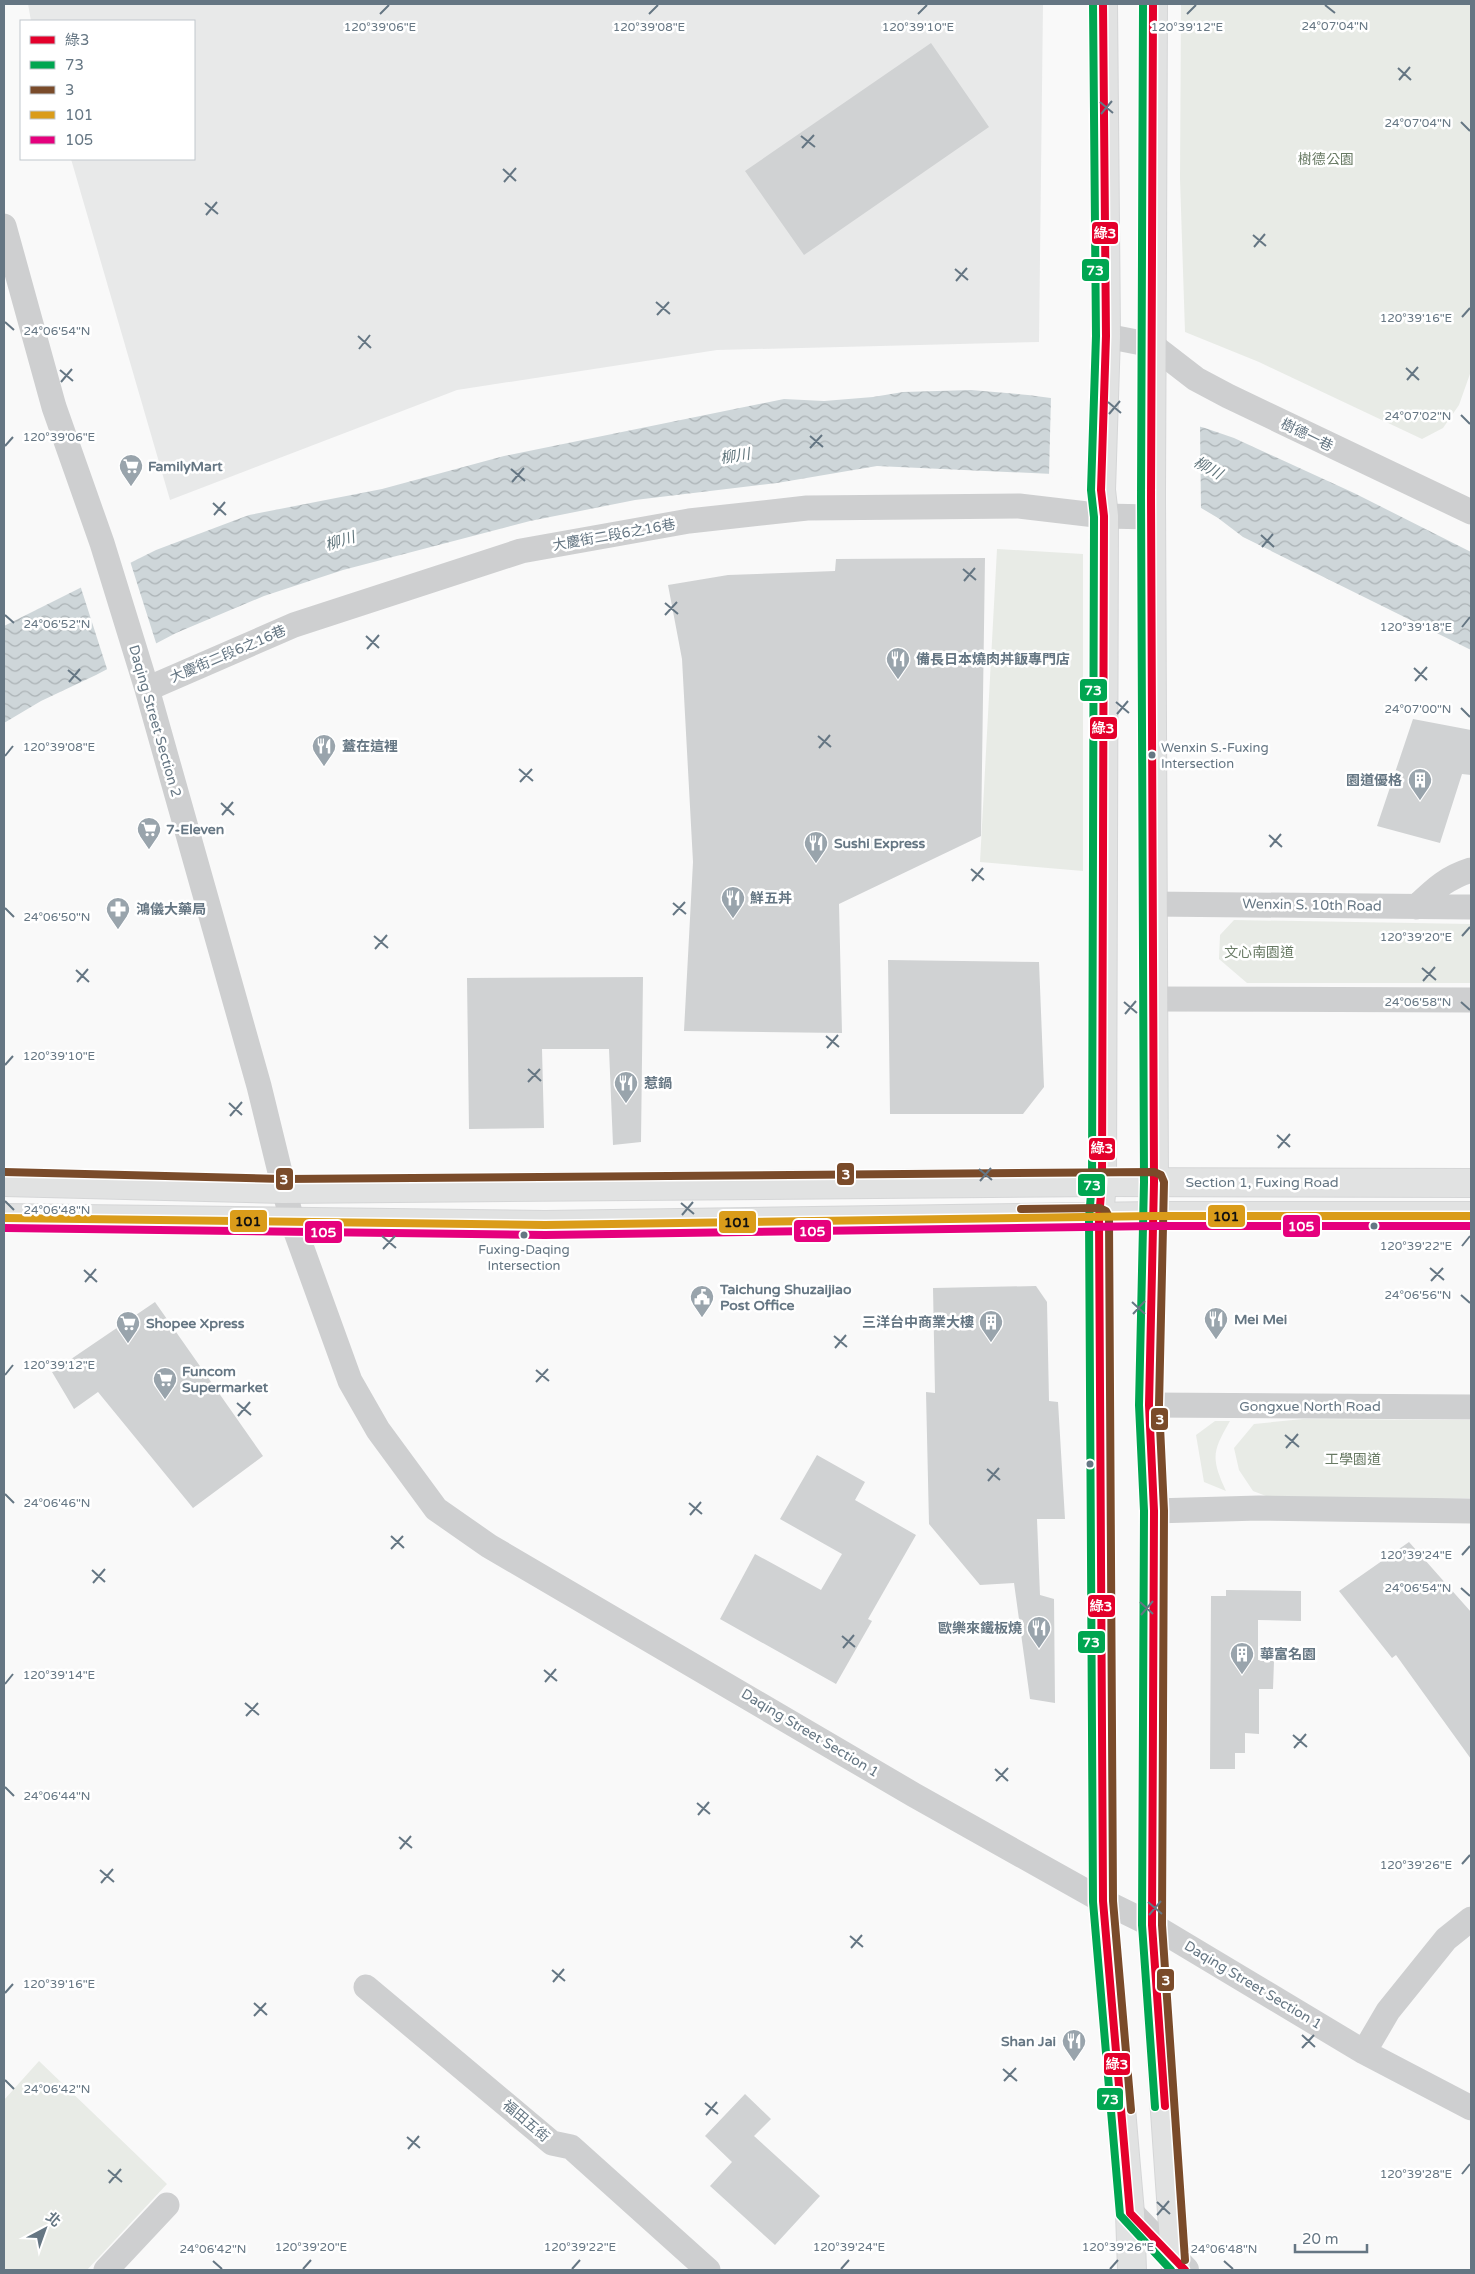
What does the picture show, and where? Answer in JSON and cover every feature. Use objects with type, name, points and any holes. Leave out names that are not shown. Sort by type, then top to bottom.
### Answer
[{"type":"main road","points":[[1103,4],[1106,336],[1103,503],[1102,1182],[1099,1218],[1103,1901],[1130,2213],[1132,2270]]},
{"type":"main road","points":[[1154,4],[1151,507],[1154,1216],[1149,1405],[1154,1511],[1152,1925],[1179,2267]]},
{"type":"main road","name":"Section 1, Fuxing Road","points":[[4,1182],[283,1189],[1102,1182],[1471,1183]]},
{"type":"main road","points":[[4,1218],[544,1225],[1154,1216],[1471,1216]]},
{"type":"street","name":"Daqing Street Section 2","points":[[4,226],[54,407],[109,563],[145,683],[259,1086],[292,1221]]},
{"type":"street","points":[[1106,336],[1152,344]]},
{"type":"street","name":"樹德一巷","points":[[1152,344],[1196,379],[1228,396],[1471,512]]},
{"type":"street","name":"大慶街二段6之16巷","points":[[145,683],[294,625],[522,551],[573,541],[689,522],[807,508],[1019,506],[1103,503],[1151,507]]},
{"type":"street","points":[[1416,906],[1442,882],[1457,874],[1471,870]]},
{"type":"street","name":"Wenxin S. 10th Road","points":[[1152,904],[1471,907]]},
{"type":"street","points":[[1154,999],[1471,1000]]},
{"type":"street","name":"Daqing Street Section 1","points":[[292,1221],[350,1382],[378,1430],[436,1509],[489,1546],[914,1795],[1103,1901],[1152,1925],[1364,2052],[1471,2108]]},
{"type":"street","name":"Gongxue North Road","points":[[1149,1405],[1471,1407]]},
{"type":"street","points":[[1154,1511],[1268,1508],[1471,1511]]},
{"type":"street","points":[[1364,2052],[1388,2011],[1446,1938],[1471,1919]]},
{"type":"street","name":"福田五街","points":[[366,1987],[552,2143],[571,2147],[708,2270]]},
{"type":"street","points":[[106,2270],[167,2205]]},
{"type":"street","points":[[1130,2213],[1179,2267]]},
{"type":"shaded area","points":[[28,4],[1043,4],[1039,342],[717,350],[457,390],[170,500],[71,160],[195,160],[195,20],[31,20]]},
{"type":"green space","name":"樹德公園","points":[[1181,4],[1471,4],[1471,371],[1459,405],[1443,428],[1422,439],[1259,362],[1185,332],[1180,179]]},
{"type":"green space","points":[[997,549],[1083,554],[1083,871],[980,862]]},
{"type":"green space","name":"文心南園道","points":[[1234,920],[1471,924],[1471,983],[1247,983],[1219,959],[1220,935]]},
{"type":"green space","name":"工學園道","points":[[1303,1419],[1471,1420],[1471,1498],[1277,1500],[1253,1491],[1239,1470],[1234,1448],[1254,1424]]},
{"type":"green space","points":[[1215,1421],[1230,1421],[1220,1440],[1216,1455],[1216,1463],[1226,1491],[1204,1482],[1196,1435]]},
{"type":"green space","points":[[39,2061],[167,2184],[87,2270],[4,2270],[4,2100]]},
{"type":"water","name":"柳川","points":[[971,390],[1028,395],[1134,409],[1205,428],[1234,438],[1354,493],[1471,552],[1471,650],[1243,537],[1218,518],[1159,483],[1053,474],[877,466],[777,483],[635,500],[530,521],[343,570],[264,596],[176,633],[96,675],[41,701],[4,723],[4,626],[156,550],[249,515],[382,489],[504,456],[784,399],[824,401],[873,397],[903,392]]},
{"type":"pier","points":[[1051,396],[1134,406],[1200,424],[1201,511],[1158,485],[1049,476]]},
{"type":"pier","points":[[130,561],[157,646],[108,672],[80,585]]},
{"type":"building","points":[[931,43],[989,127],[804,255],[745,171]]},
{"type":"building","points":[[985,558],[981,836],[839,904],[842,1033],[684,1031],[693,862],[682,659],[668,585],[728,575],[835,571],[836,559]]},
{"type":"building","name":"園道優格","points":[[1413,719],[1471,730],[1471,775],[1462,774],[1440,843],[1377,826]]},
{"type":"building","points":[[888,960],[1039,962],[1044,1087],[1023,1114],[890,1114]]},
{"type":"building","points":[[643,977],[641,1142],[613,1145],[609,1049],[542,1049],[544,1128],[469,1129],[467,978]]},
{"type":"building","points":[[1036,1286],[1047,1302],[1049,1401],[1058,1402],[1065,1519],[1037,1519],[1040,1595],[1054,1599],[1055,1703],[1030,1699],[1014,1583],[980,1585],[929,1524],[926,1392],[935,1393],[933,1288]]},
{"type":"building","name":"Funcom Supermarket","points":[[155,1302],[263,1456],[193,1508],[98,1392],[74,1409],[52,1372]]},
{"type":"building","points":[[817,1455],[865,1482],[855,1500],[916,1535],[868,1619],[872,1621],[836,1684],[720,1619],[755,1554],[821,1590],[842,1554],[780,1519]]},
{"type":"building","points":[[1409,1542],[1471,1612],[1471,1759],[1396,1655],[1392,1658],[1339,1591]]},
{"type":"building","name":"華富名園","points":[[1226,1590],[1301,1591],[1301,1621],[1258,1620],[1258,1660],[1274,1661],[1273,1689],[1259,1689],[1259,1734],[1245,1733],[1245,1753],[1235,1753],[1235,1769],[1210,1769],[1211,1596],[1226,1596]]},
{"type":"building","points":[[745,2094],[771,2119],[754,2136],[820,2196],[775,2245],[710,2186],[732,2162],[705,2136]]},
{"type":"transit line","name":"73","points":[[1093,4],[1096,336],[1091,490],[1094,517],[1092,1182],[1089,1218],[1093,1902],[1120,2215],[1171,2270]]},
{"type":"transit line","name":"綠3","points":[[1103,4],[1106,336],[1101,490],[1104,516],[1102,1182],[1099,1218],[1103,1901],[1130,2213],[1185,2270]]},
{"type":"transit line","name":"73","points":[[1143,4],[1141,497],[1144,1182],[1139,1405],[1144,1511],[1142,1925],[1155,2107]]},
{"type":"transit line","name":"綠3","points":[[1153,4],[1151,497],[1154,1182],[1149,1405],[1154,1511],[1152,1925],[1165,2106]]},
{"type":"transit line","name":"3","points":[[4,1172],[283,1179],[1154,1172],[1161,1175],[1164,1182],[1159,1405],[1164,1511],[1162,1925],[1185,2260]]},
{"type":"transit line","name":"3","points":[[1021,1209],[1100,1208],[1106,1211],[1109,1217],[1113,1901],[1131,2110]]},
{"type":"transit line","name":"101","points":[[4,1218],[545,1225],[1154,1216],[1471,1216]]},
{"type":"transit line","name":"105","points":[[4,1228],[545,1235],[1154,1226],[1471,1226]]},
{"type":"place","name":"FamilyMart","points":[[131,487]]},
{"type":"place","name":"備長日本燒肉丼飯專門店","points":[[898,680]]},
{"type":"place","name":"Wenxin S.-Fuxing Intersection","points":[[1152,755]]},
{"type":"place","name":"蓋在這裡","points":[[324,767]]},
{"type":"place","name":"園道優格","points":[[1420,801]]},
{"type":"place","name":"7-Eleven","points":[[149,850]]},
{"type":"place","name":"Sushi Express","points":[[816,864]]},
{"type":"place","name":"鮮五丼","points":[[733,919]]},
{"type":"place","name":"鴻儀大藥局","points":[[118,930]]},
{"type":"place","name":"惹鍋","points":[[626,1104]]},
{"type":"place","name":"Fuxing-Daqing Intersection","points":[[524,1235]]},
{"type":"place","name":"Taichung Shuzaijiao Post Office","points":[[702,1318]]},
{"type":"place","name":"Mei Mei","points":[[1216,1340]]},
{"type":"place","name":"三洋台中商業大樓","points":[[991,1343]]},
{"type":"place","name":"Shopee Xpress","points":[[128,1344]]},
{"type":"place","name":"Funcom Supermarket","points":[[165,1400]]},
{"type":"place","name":"歐樂來鐵板燒","points":[[1039,1649]]},
{"type":"place","name":"華富名園","points":[[1242,1675]]},
{"type":"place","name":"Shan Jai","points":[[1074,2062]]}]
